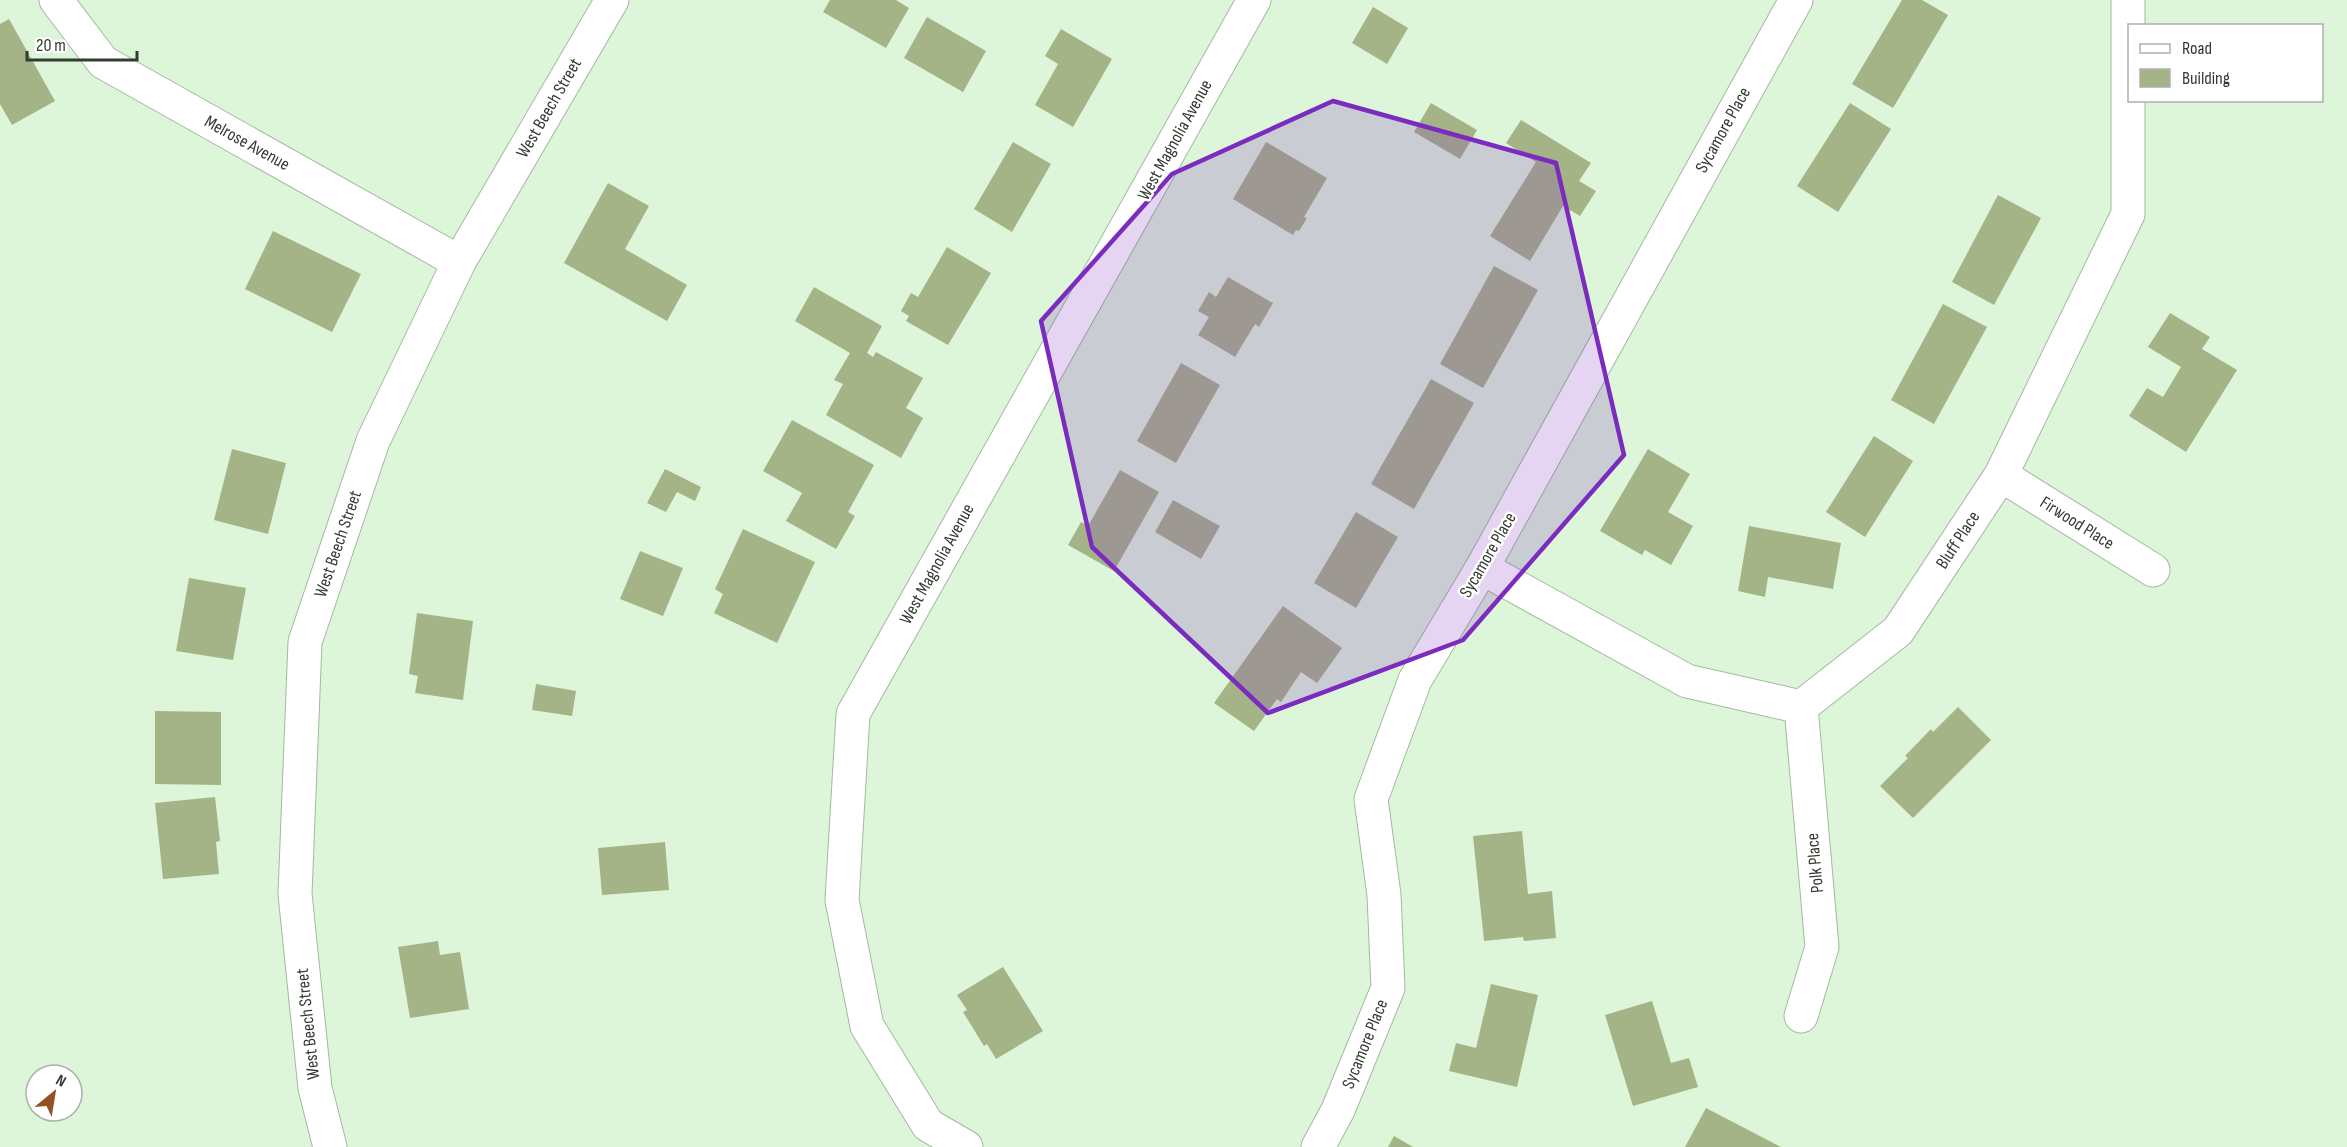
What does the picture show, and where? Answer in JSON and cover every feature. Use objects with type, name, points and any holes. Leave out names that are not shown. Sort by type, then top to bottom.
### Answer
[{"type":"street","name":"Melrose Avenue","points":[[56,0],[103,62],[459,262]]},
{"type":"street","name":"West Beech Street","points":[[330,1147],[315,1088],[295,894],[305,642],[373,441],[459,262],[612,0]]},
{"type":"street","name":"West Magnolia Avenue","points":[[966,1147],[928,1125],[867,1026],[842,900],[853,714],[1254,0]]},
{"type":"street","name":"Sycamore Place","points":[[1318,1147],[1338,1110],[1388,988],[1384,895],[1371,799],[1415,680],[1482,568],[1796,0]]},
{"type":"street","name":"Bluff Place","points":[[1801,706],[1898,631],[2001,475],[2128,214],[2128,0]]},
{"type":"street","name":"Firwood Place","points":[[2001,475],[2153,570]]},
{"type":"street","points":[[1482,568],[1687,681],[1801,706]]},
{"type":"street","name":"Polk Place","points":[[1801,706],[1822,947],[1801,1016]]},
{"type":"highlighted area","points":[[1333,101],[1556,163],[1624,455],[1463,640],[1268,713],[1092,547],[1041,321],[1172,174]]},
{"type":"building","points":[[830,0],[896,0],[909,8],[886,48],[823,12]]},
{"type":"building","points":[[1902,0],[1922,0],[1948,15],[1893,108],[1852,84]]},
{"type":"building","points":[[1373,7],[1408,28],[1387,64],[1352,43]]},
{"type":"building","points":[[927,17],[986,51],[963,92],[904,58]]},
{"type":"building","points":[[9,19],[55,101],[12,125],[0,104],[0,24]]},
{"type":"building","points":[[1061,29],[1112,59],[1073,127],[1035,105],[1058,64],[1045,56]]},
{"type":"building","points":[[1431,103],[1477,130],[1460,159],[1414,132]]},
{"type":"building","points":[[1850,103],[1891,129],[1838,212],[1797,186]]},
{"type":"building","points":[[1521,120],[1591,163],[1579,181],[1596,191],[1580,216],[1563,206],[1530,261],[1490,236],[1536,162],[1506,143]]},
{"type":"building","points":[[1013,142],[1051,164],[1012,232],[974,209]]},
{"type":"building","points":[[1266,142],[1327,178],[1304,217],[1307,218],[1299,231],[1296,230],[1293,235],[1233,199]]},
{"type":"building","points":[[608,183],[649,206],[625,249],[687,285],[667,321],[564,263]]},
{"type":"building","points":[[1998,195],[2041,218],[1994,305],[1952,282]]},
{"type":"building","points":[[273,231],[361,274],[332,332],[245,289]]},
{"type":"building","points":[[947,247],[991,273],[948,345],[906,321],[909,316],[901,311],[911,293],[918,297]]},
{"type":"building","points":[[1494,266],[1538,290],[1483,388],[1440,364]]},
{"type":"building","points":[[1228,277],[1273,303],[1259,327],[1255,324],[1235,357],[1198,335],[1209,317],[1198,311],[1209,292],[1216,297]]},
{"type":"building","points":[[814,287],[882,326],[867,353],[873,357],[876,352],[923,378],[906,408],[923,418],[901,458],[826,415],[843,384],[834,380],[850,353],[795,321]]},
{"type":"building","points":[[1943,304],[1987,327],[1934,424],[1891,400]]},
{"type":"building","points":[[2170,313],[2210,337],[2202,349],[2237,370],[2186,452],[2129,416],[2147,388],[2163,397],[2181,367],[2148,347]]},
{"type":"building","points":[[1181,363],[1220,385],[1176,463],[1137,441]]},
{"type":"building","points":[[1431,379],[1474,403],[1414,509],[1371,484]]},
{"type":"building","points":[[792,420],[874,465],[848,512],[855,516],[836,549],[786,521],[802,493],[763,471]]},
{"type":"building","points":[[1874,436],[1913,461],[1865,537],[1826,512]]},
{"type":"building","points":[[232,449],[286,463],[268,534],[214,520]]},
{"type":"building","points":[[1648,449],[1690,474],[1668,512],[1693,526],[1671,565],[1645,550],[1642,555],[1600,531]]},
{"type":"building","points":[[665,469],[701,487],[695,501],[677,492],[666,512],[647,503]]},
{"type":"building","points":[[1120,470],[1159,492],[1114,571],[1068,545],[1081,522],[1088,526]]},
{"type":"building","points":[[1173,500],[1220,526],[1201,559],[1155,532]]},
{"type":"building","points":[[1356,512],[1398,537],[1356,608],[1314,583]]},
{"type":"building","points":[[1749,526],[1841,543],[1833,589],[1768,577],[1765,597],[1738,591]]},
{"type":"building","points":[[743,529],[815,562],[777,643],[714,613],[723,594],[715,589]]},
{"type":"building","points":[[640,551],[683,568],[663,616],[620,599]]},
{"type":"building","points":[[189,578],[246,588],[233,660],[176,651]]},
{"type":"building","points":[[1283,606],[1342,648],[1317,683],[1301,672],[1281,702],[1277,699],[1254,731],[1214,703]]},
{"type":"building","points":[[417,613],[473,621],[463,700],[415,693],[418,676],[409,674]]},
{"type":"building","points":[[536,684],[576,691],[572,716],[532,710]]},
{"type":"building","points":[[1958,707],[1991,740],[1913,818],[1880,786],[1908,758],[1905,756],[1931,729],[1933,732]]},
{"type":"building","points":[[155,711],[221,712],[221,785],[155,784]]},
{"type":"building","points":[[215,797],[220,841],[216,842],[219,874],[163,879],[155,803]]},
{"type":"building","points":[[1522,831],[1528,894],[1552,891],[1556,938],[1524,941],[1523,937],[1484,941],[1473,836]]},
{"type":"building","points":[[665,842],[669,890],[602,895],[598,848]]},
{"type":"building","points":[[438,941],[440,955],[460,952],[469,1009],[410,1018],[398,947]]},
{"type":"building","points":[[1003,967],[1043,1031],[996,1059],[987,1044],[984,1046],[963,1012],[967,1010],[957,995]]},
{"type":"building","points":[[1491,984],[1538,995],[1517,1087],[1449,1071],[1456,1043],[1476,1048]]},
{"type":"building","points":[[1652,1001],[1671,1063],[1689,1058],[1698,1087],[1633,1106],[1605,1015]]},
{"type":"building","points":[[1706,1108],[1781,1147],[1685,1147]]},
{"type":"building","points":[[1394,1136],[1413,1147],[1388,1147]]}]
